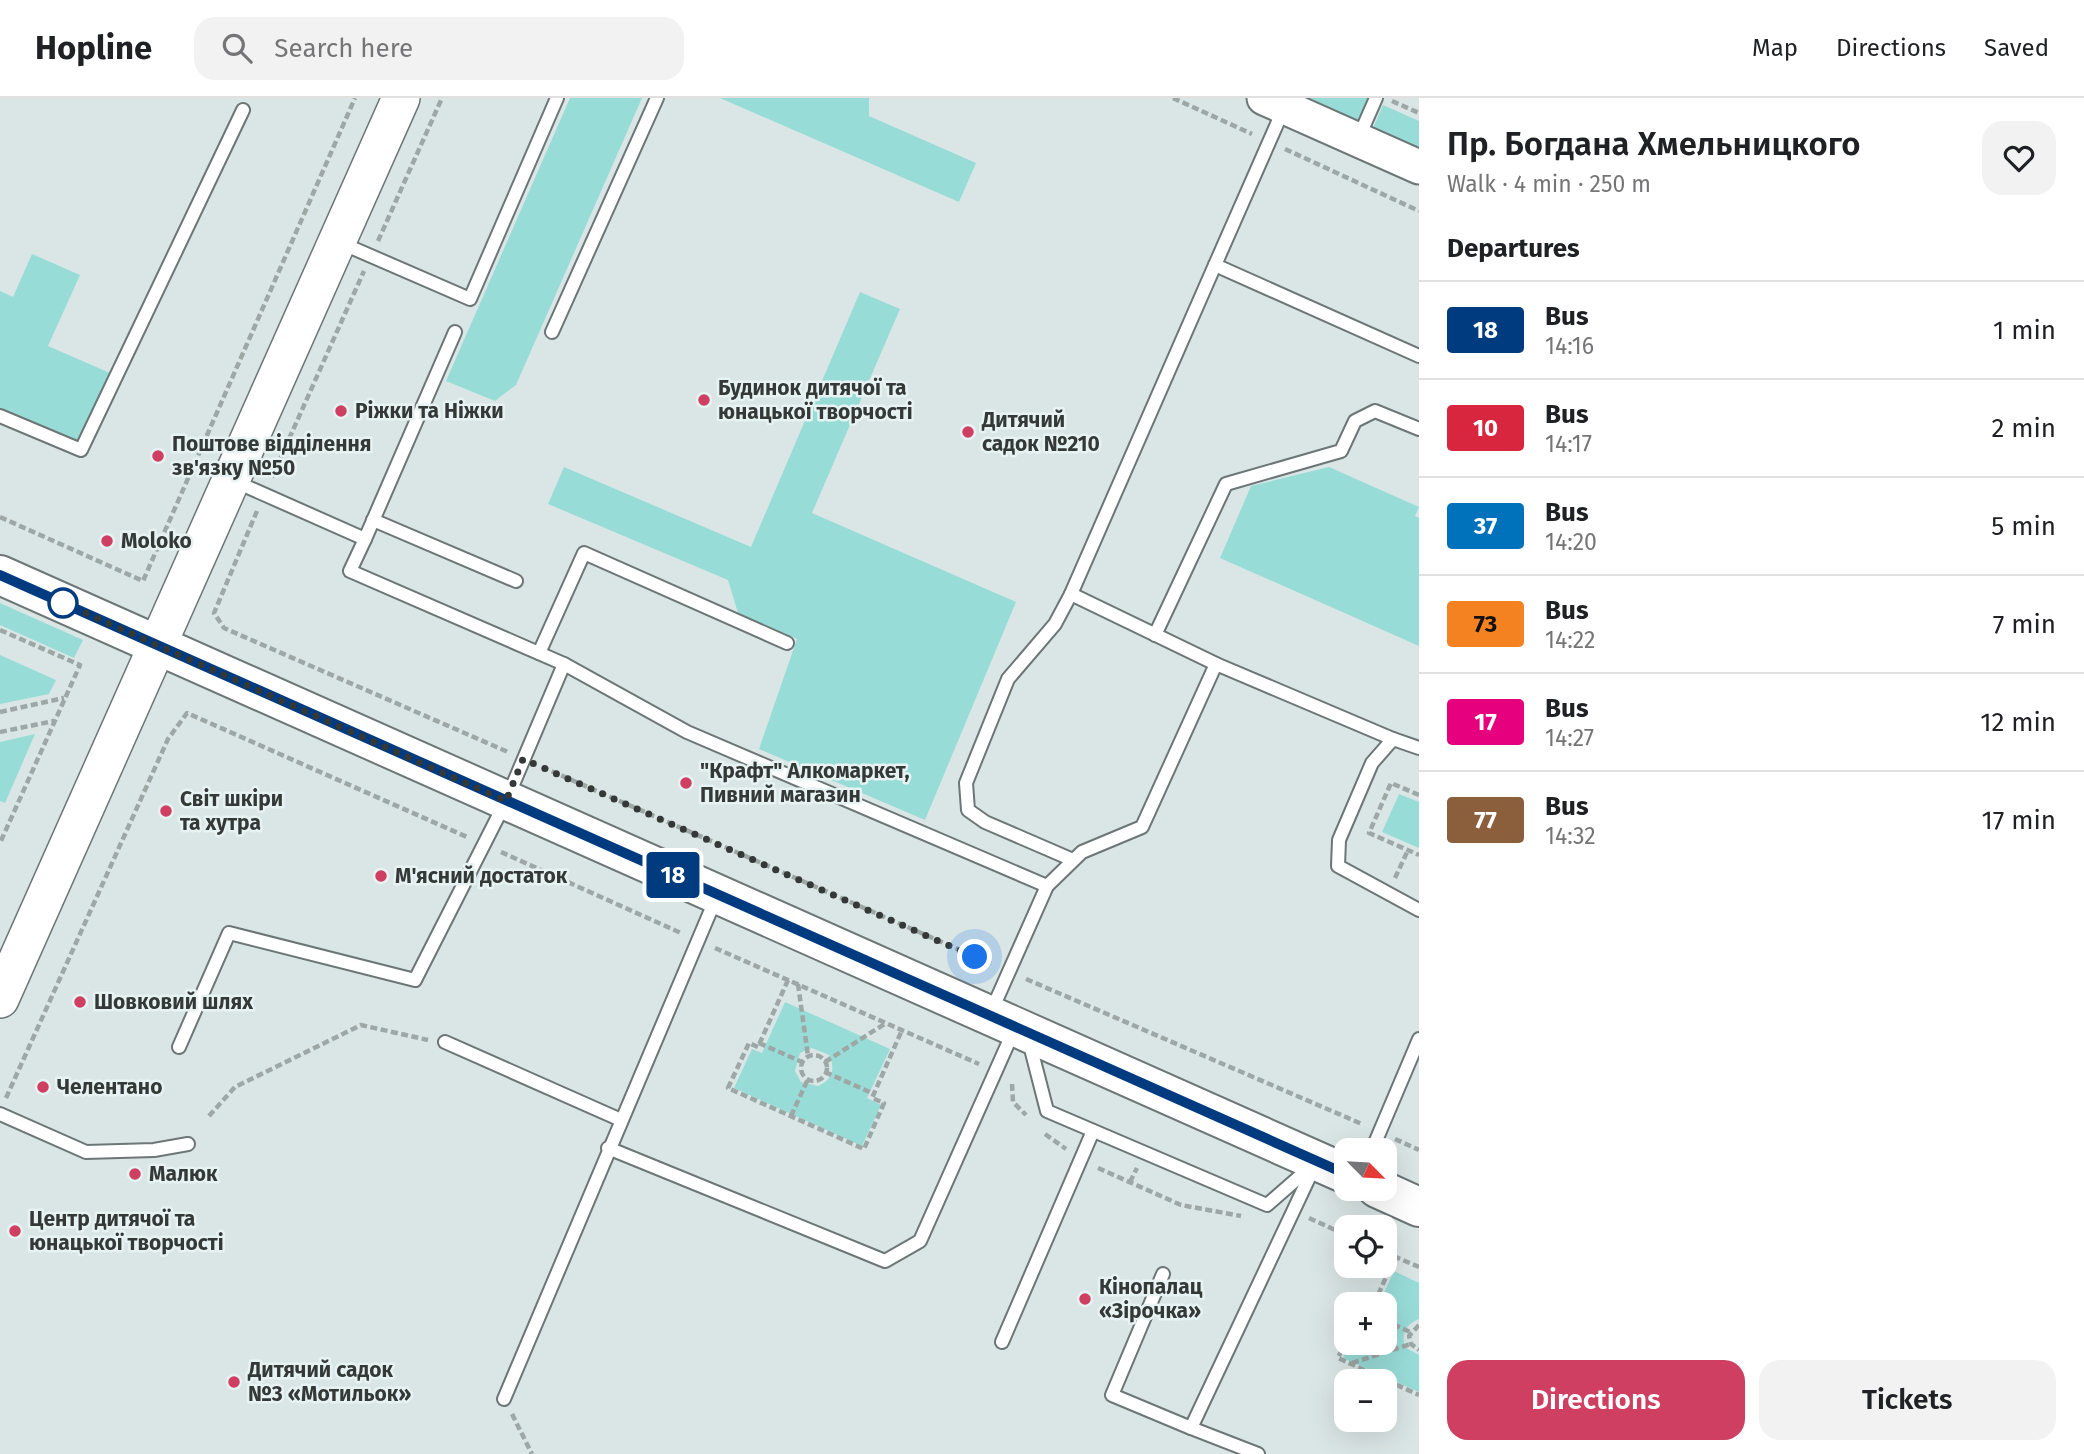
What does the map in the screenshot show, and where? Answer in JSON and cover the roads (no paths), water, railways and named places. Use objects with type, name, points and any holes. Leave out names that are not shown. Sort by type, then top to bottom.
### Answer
[{"type":"main road","points":[[0,999],[158,646],[248,487],[338,242],[401,98]]},
{"type":"main road","points":[[0,575],[1331,1168]]},
{"type":"main road","points":[[1397,1197],[1419,1207]]},
{"type":"street","points":[[1274,103],[1419,167]]},
{"type":"lane","points":[[338,242],[470,299],[557,98]]},
{"type":"lane","points":[[552,332],[657,98]]},
{"type":"lane","points":[[1357,139],[1377,98]]},
{"type":"lane","points":[[1073,860],[985,822],[968,810],[966,783],[1008,679],[1055,624],[1071,594],[1270,142],[1274,103]]},
{"type":"lane","points":[[0,416],[81,450],[243,110]]},
{"type":"lane","points":[[1215,265],[1419,356]]},
{"type":"lane","points":[[455,332],[350,571],[564,664],[687,732],[1047,886]]},
{"type":"lane","points":[[1155,635],[1226,484],[1341,451],[1354,421],[1375,411],[1419,429]]},
{"type":"lane","points":[[248,487],[365,539]]},
{"type":"lane","points":[[373,520],[516,582]]},
{"type":"lane","points":[[539,653],[584,553],[788,643]]},
{"type":"lane","points":[[1071,594],[1216,664],[1419,748]]},
{"type":"lane","points":[[179,1047],[229,933],[415,980],[506,801],[564,664]]},
{"type":"lane","points":[[1216,664],[1142,827],[1082,852],[1047,886],[1009,971],[1011,1025],[1046,1111],[1266,1205],[1331,1168]]},
{"type":"lane","points":[[1393,739],[1371,763],[1339,840],[1338,866],[1419,910]]},
{"type":"lane","points":[[504,1399],[717,894]]},
{"type":"lane","points":[[608,1148],[885,1261],[920,1241],[1011,1025]]},
{"type":"lane","points":[[1376,1138],[1419,1039]]},
{"type":"lane","points":[[449,1044],[621,1120]]},
{"type":"lane","points":[[0,1114],[86,1152],[154,1150],[188,1144]]},
{"type":"lane","points":[[1002,1342],[1093,1131]]},
{"type":"lane","points":[[1191,1427],[1331,1168]]},
{"type":"lane","points":[[1163,1274],[1112,1395],[1258,1454]]},
{"type":"place","name":"Будинок дитячої та юнацької творчості","points":[[704,400]]},
{"type":"place","name":"Ріжки та Ніжки","points":[[341,411]]},
{"type":"place","name":"Дитячий садок №210","points":[[968,432]]},
{"type":"place","name":"Поштове відділення зв'язку №50","points":[[158,456]]},
{"type":"place","name":"Moloko","points":[[107,541]]},
{"type":"place","name":"\"Крафт\" Алкомаркет, Пивний магазин","points":[[686,783]]},
{"type":"place","name":"Світ шкіри та хутра","points":[[166,811]]},
{"type":"place","name":"М'ясний достаток","points":[[381,876]]},
{"type":"place","name":"Шовковий шлях","points":[[80,1002]]},
{"type":"place","name":"Челентано","points":[[43,1087]]},
{"type":"place","name":"Малюк","points":[[135,1174]]},
{"type":"place","name":"Центр дитячої та юнацької творчості","points":[[15,1231]]},
{"type":"place","name":"Кінопалац «Зірочка»","points":[[1085,1299]]},
{"type":"place","name":"Дитячий садок №3 «Мотильок»","points":[[234,1382]]}]
